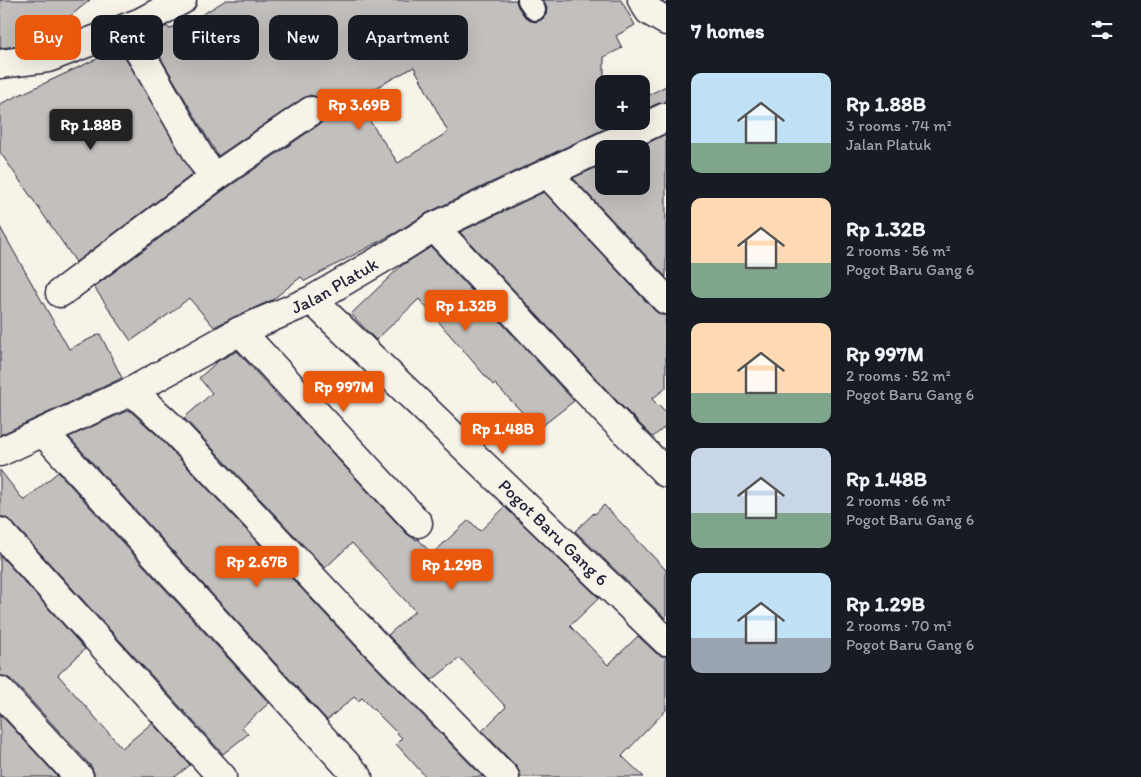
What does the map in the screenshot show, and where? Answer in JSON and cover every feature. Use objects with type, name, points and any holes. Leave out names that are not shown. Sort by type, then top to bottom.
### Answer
[{"type":"street","points":[[154,15],[182,0]]},
{"type":"street","points":[[642,0],[649,11],[666,21]]},
{"type":"street","points":[[0,64],[48,58],[91,41]]},
{"type":"street","points":[[144,60],[202,161],[215,177]]},
{"type":"street","points":[[60,293],[215,177],[311,111]]},
{"type":"street","name":"Jalan Platuk","points":[[0,452],[132,391],[240,331],[312,300],[434,227],[547,173],[664,121]]},
{"type":"street","points":[[547,173],[666,300]]},
{"type":"street","points":[[434,227],[606,412],[666,473]]},
{"type":"street","name":"Pogot Baru Gang 6","points":[[312,300],[666,641]]},
{"type":"street","points":[[240,331],[418,523]]},
{"type":"street","points":[[132,391],[168,424],[371,640],[505,777]]},
{"type":"street","points":[[43,432],[358,777]]},
{"type":"street","points":[[0,532],[222,777]]},
{"type":"street","points":[[0,691],[79,777]]},
{"type":"building","points":[[0,0],[90,0],[72,15],[15,15],[15,46],[0,48]]},
{"type":"building","points":[[226,0],[516,0],[518,7],[525,17],[536,22],[546,15],[547,8],[542,0],[621,0],[635,25],[616,36],[622,48],[604,57],[604,75],[595,75],[595,130],[602,130],[427,213],[397,232],[305,281],[301,277],[272,300],[214,327],[189,298],[131,341],[94,287],[224,190],[320,124],[325,117],[326,109],[324,102],[318,97],[310,95],[303,98],[218,156],[162,60],[163,28],[167,26],[169,29],[173,27],[173,60],[259,60],[259,15],[202,15]],"holes":[[[414,67],[448,132],[398,163],[355,99]]]},
{"type":"building","points":[[94,60],[127,60],[193,174],[76,262],[0,152],[0,104]]},
{"type":"building","points":[[666,86],[666,102],[650,107],[650,94]]},
{"type":"building","points":[[666,134],[666,277],[573,178],[595,168],[595,195],[650,195],[650,142]]},
{"type":"building","points":[[544,192],[655,311],[661,315],[666,315],[666,388],[652,399],[666,413],[666,426],[653,437],[617,401],[460,232]]},
{"type":"building","points":[[0,227],[69,349],[100,334],[122,378],[0,435]]},
{"type":"building","points":[[431,247],[574,401],[537,430],[495,384],[493,385],[419,299],[376,340],[351,314],[401,266]]},
{"type":"building","points":[[237,351],[407,534],[416,540],[418,539],[432,554],[469,520],[480,531],[505,507],[599,598],[570,626],[608,665],[638,636],[656,653],[666,656],[666,710],[622,756],[644,777],[520,777],[516,766],[482,731],[506,707],[460,658],[432,680],[388,635],[415,611],[352,543],[325,568],[184,418],[212,393],[199,378],[218,361]]},
{"type":"building","points":[[129,410],[157,435],[360,651],[483,777],[426,777],[396,744],[402,738],[362,698],[358,701],[354,697],[327,720],[69,437]]},
{"type":"building","points":[[0,470],[24,501],[58,472],[269,703],[242,727],[248,734],[223,754],[12,522],[5,517],[0,517]]},
{"type":"building","points":[[604,505],[666,570],[666,619],[575,531]]},
{"type":"building","points":[[0,555],[85,649],[58,675],[122,748],[152,723],[190,765],[175,777],[94,777],[91,766],[12,680],[5,676],[0,676]]},
{"type":"building","points":[[0,714],[58,777],[0,777]]}]
